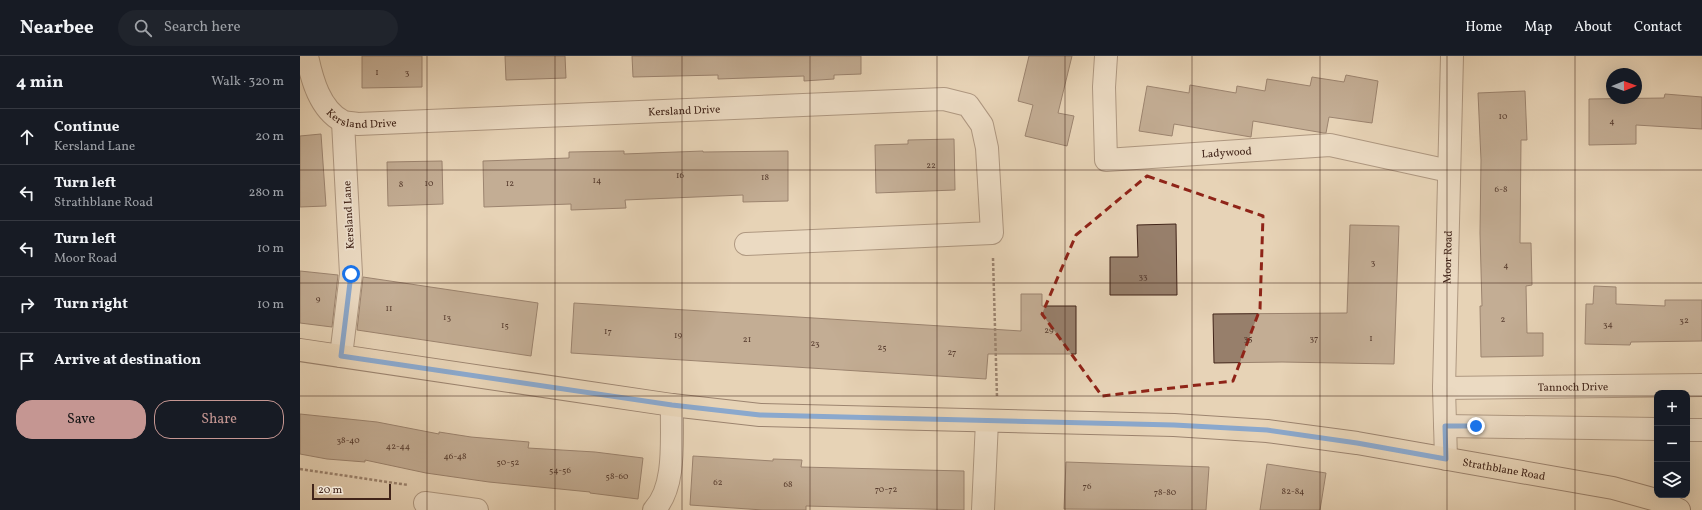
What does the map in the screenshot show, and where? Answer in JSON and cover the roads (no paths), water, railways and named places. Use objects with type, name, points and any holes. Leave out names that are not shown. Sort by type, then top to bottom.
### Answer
[{"type":"main road","name":"Strathblane Road","points":[[300,350],[672,405],[760,415],[1174,425],[1267,430],[1357,443],[1614,488],[1660,501],[1679,510]]},
{"type":"street","name":"Kersland Drive","points":[[307,56],[316,90],[329,112],[343,122],[358,124],[944,99],[968,105],[982,125],[987,148],[992,233],[746,244]]},
{"type":"street","name":"Ladywood","points":[[1106,56],[1104,87],[1106,160],[1330,145],[1449,171]]},
{"type":"street","name":"Moor Road","points":[[1446,459],[1444,388],[1452,56]]},
{"type":"street","name":"Kersland Lane","points":[[341,356],[351,274],[343,122]]},
{"type":"street","name":"Tannoch Drive","points":[[1444,388],[1702,385]]},
{"type":"street","points":[[654,510],[658,505],[670,478],[672,405]]},
{"type":"street","points":[[983,510],[992,421]]},
{"type":"street","points":[[1445,426],[1654,429]]},
{"type":"street","points":[[1690,430],[1702,430]]},
{"type":"street","points":[[425,503],[477,510]]}]
